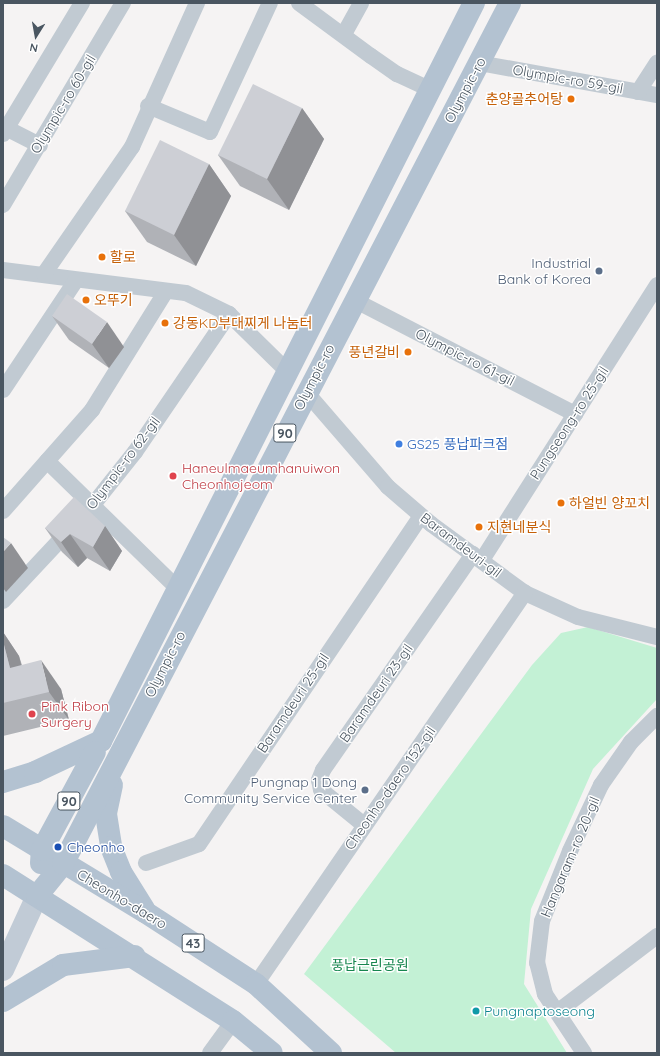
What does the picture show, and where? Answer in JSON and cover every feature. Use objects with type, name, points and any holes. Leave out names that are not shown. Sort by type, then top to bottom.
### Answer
[{"type":"main road","name":"Olympic-ro","points":[[37,896],[42,850],[98,747],[177,588],[474,3]]},
{"type":"main road","name":"Olympic-ro","points":[[3,970],[37,896],[63,864],[306,392],[510,3]]},
{"type":"main road","points":[[3,782],[35,772],[98,747],[98,759],[84,788],[87,795],[99,793]]},
{"type":"main road","points":[[120,753],[106,814],[110,847],[121,872],[145,912]]},
{"type":"main road","name":"Cheonho-daero","points":[[3,826],[63,864],[145,912],[256,984],[331,1053]]},
{"type":"main road","points":[[3,875],[134,956],[233,1020],[272,1053]]},
{"type":"main road","points":[[3,1001],[63,965],[134,956]]},
{"type":"street","points":[[40,144],[5,131],[82,3]]},
{"type":"street","name":"Olympic-ro 60-gil","points":[[3,205],[123,3]]},
{"type":"street","points":[[44,274],[132,147],[148,106],[197,3]]},
{"type":"street","points":[[148,106],[210,132],[270,3]]},
{"type":"street","points":[[299,3],[398,74],[430,89]]},
{"type":"street","points":[[344,34],[361,3]]},
{"type":"street","points":[[638,92],[657,62]]},
{"type":"street","name":"Olympic-ro 59-gil","points":[[479,63],[657,95]]},
{"type":"street","points":[[3,270],[186,293],[229,314],[287,371]]},
{"type":"street","points":[[3,390],[76,280]]},
{"type":"street","name":"Pungseong-ro 25-gil","points":[[477,557],[575,414],[657,285]]},
{"type":"street","points":[[3,511],[92,410],[166,290]]},
{"type":"street","name":"Olympic-ro 61-gil","points":[[354,300],[575,414]]},
{"type":"street","name":"Olympic-ro 62-gil","points":[[3,601],[92,506],[136,452],[229,314]]},
{"type":"street","name":"Baramdeuri-gil","points":[[306,392],[388,487],[421,516],[525,593],[578,617],[657,637]]},
{"type":"street","points":[[47,461],[177,588]]},
{"type":"street","name":"Baramdeuri 25-gil","points":[[146,863],[199,844],[421,516]]},
{"type":"street","name":"Baramdeuri 23-gil","points":[[364,825],[321,790],[319,780],[323,770],[477,557]]},
{"type":"street","name":"Cheonho-daero 152-gil","points":[[256,984],[525,593]]},
{"type":"street","name":"Hangaram-ro 20-gil","points":[[584,1053],[545,994],[537,963],[542,921],[575,848],[601,785],[631,742],[657,716]]},
{"type":"street","points":[[557,1012],[657,936]]},
{"type":"street","points":[[210,1053],[233,1020]]},
{"type":"green space","name":"풍납근린공원","points":[[588,627],[657,648],[657,699],[593,769],[531,909],[524,984],[567,1053],[396,1053],[304,974],[532,665],[561,633]]},
{"type":"building","points":[[253,84],[302,108],[267,179],[218,155]]},
{"type":"building","points":[[160,140],[209,164],[174,235],[125,211]]},
{"type":"building","points":[[67,294],[107,322],[92,344],[52,316]]},
{"type":"building","points":[[74,497],[105,526],[93,547],[70,534],[61,542],[45,528]]},
{"type":"building","points":[[3,537],[11,543],[3,552]]},
{"type":"building","points":[[3,641],[10,668],[41,660],[49,692],[3,703]]},
{"type":"place","name":"춘양골추어탕","points":[[571,99]]},
{"type":"place","name":"할로","points":[[102,257]]},
{"type":"place","name":"Industrial Bank of Korea","points":[[599,271]]},
{"type":"place","name":"오뚜기","points":[[86,300]]},
{"type":"place","name":"강동KD부대찌게 나눔터","points":[[165,323]]},
{"type":"place","name":"풍년갈비","points":[[408,352]]},
{"type":"place","name":"GS25 풍납파크점","points":[[399,444]]},
{"type":"place","name":"Haneulmaeumhanuiwon Cheonhojeom","points":[[173,476]]},
{"type":"place","name":"하얼빈 양꼬치","points":[[561,503]]},
{"type":"place","name":"지현네분식","points":[[479,527]]},
{"type":"place","name":"Pink Ribon Surgery","points":[[32,714]]},
{"type":"place","name":"Pungnap 1 Dong Community Service Center","points":[[365,790]]},
{"type":"place","name":"Cheonho","points":[[58,847]]},
{"type":"place","name":"Pungnaptoseong","points":[[476,1011]]}]
